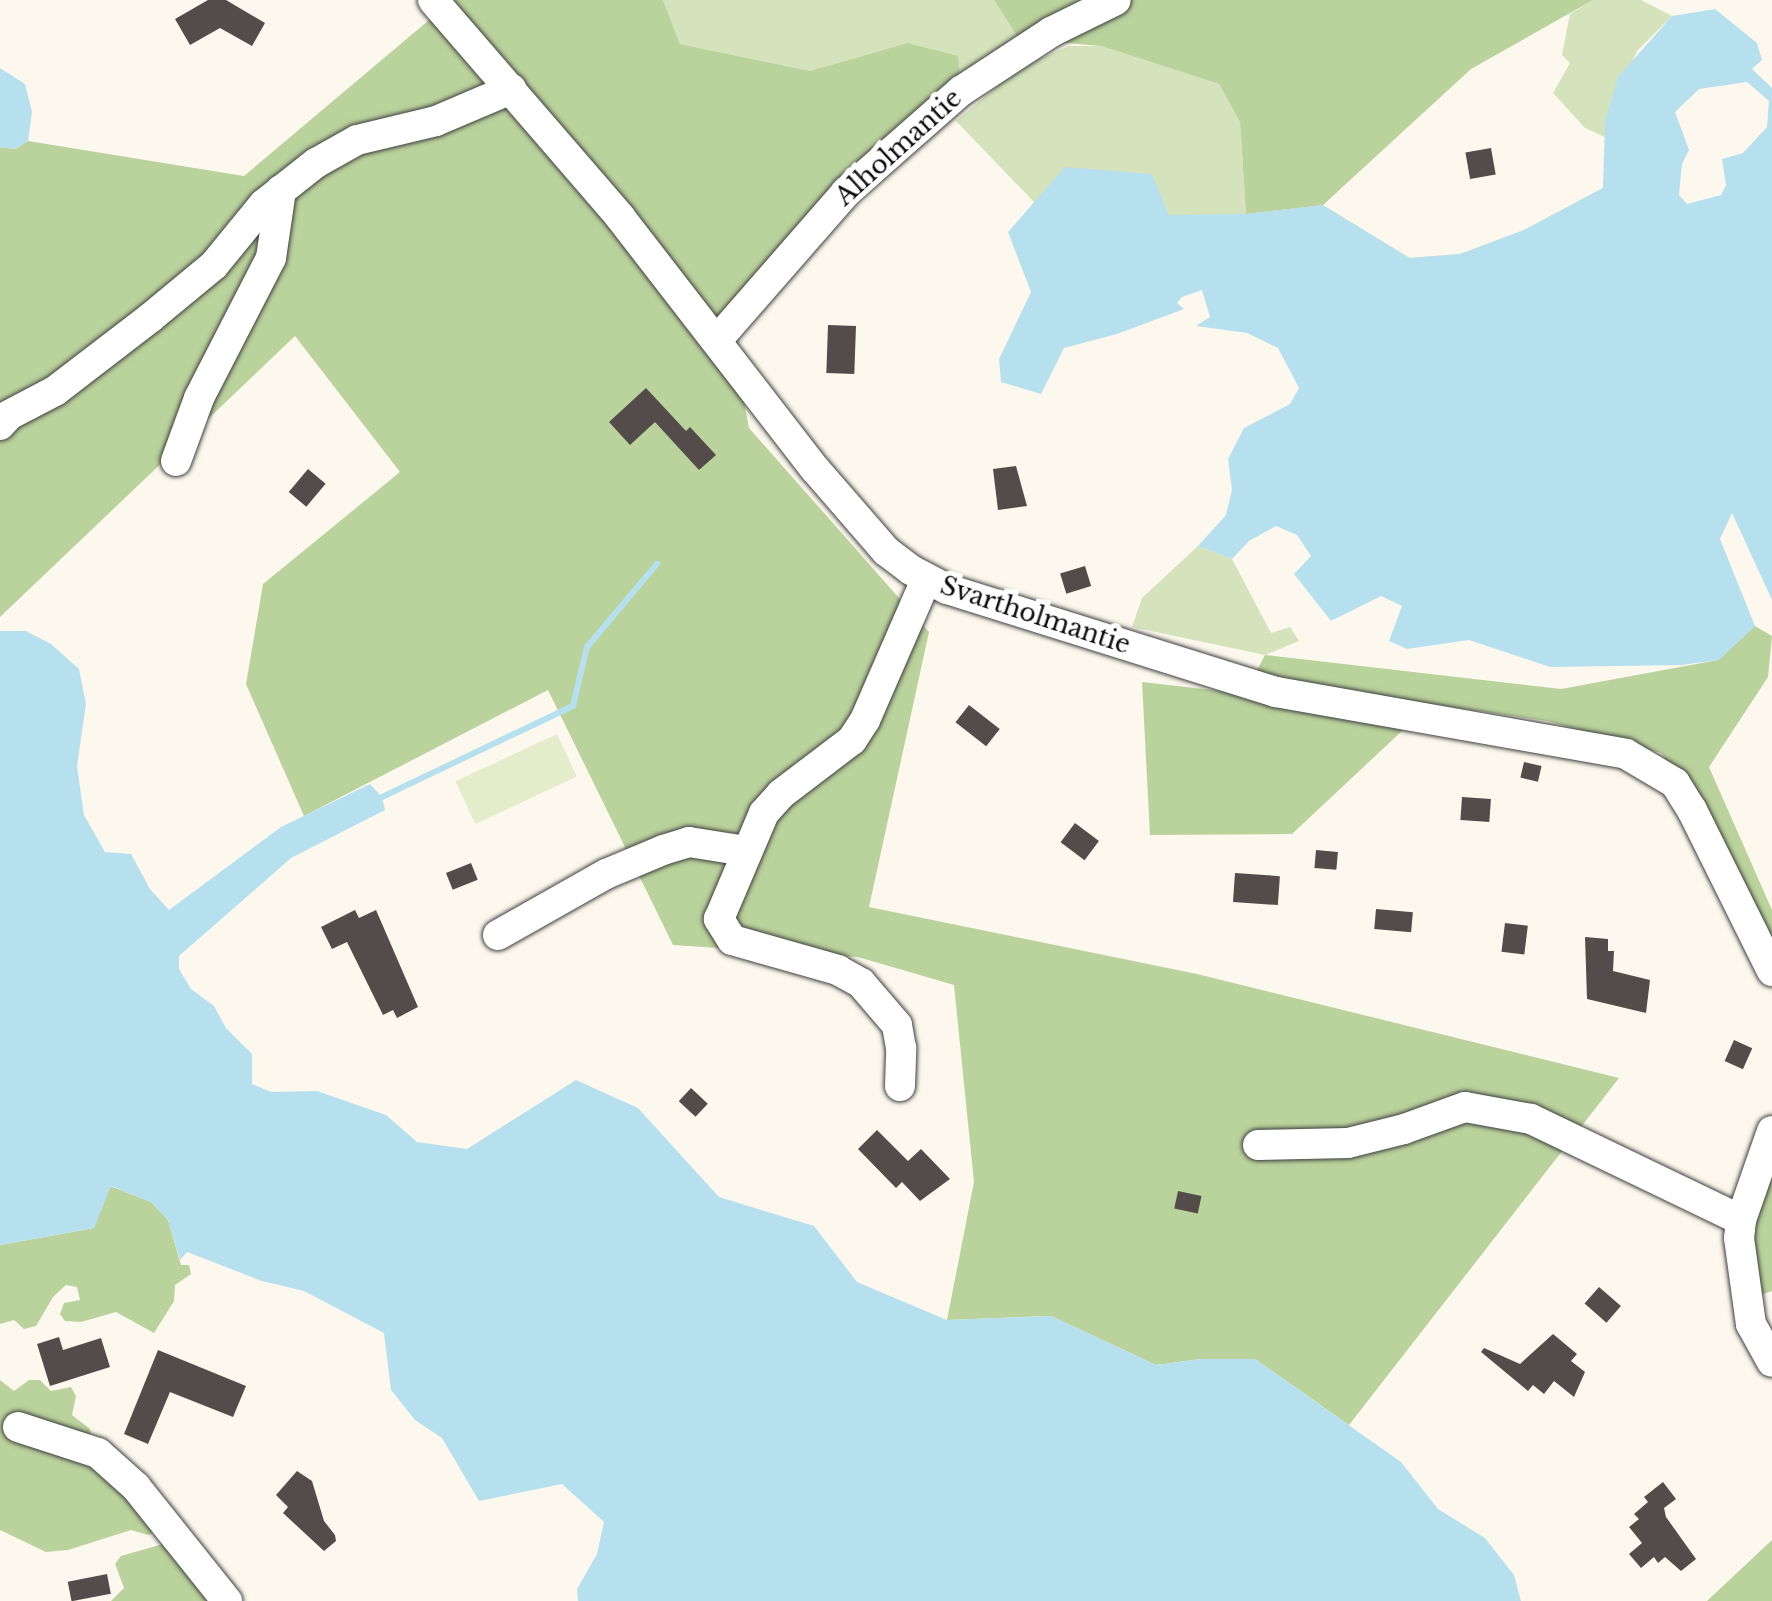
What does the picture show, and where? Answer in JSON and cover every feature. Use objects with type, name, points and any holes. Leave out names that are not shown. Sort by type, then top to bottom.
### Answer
[{"type":"street","name":"Svartholmantie","points":[[433,0],[718,339],[815,468],[886,551],[926,580],[1276,692],[1626,754],[1675,783],[1772,971]]},
{"type":"street","name":"Alholmantie","points":[[718,339],[846,191],[961,92],[1051,32],[1116,0]]},
{"type":"street","points":[[0,425],[56,391],[214,265],[281,190],[316,163],[357,140],[436,121],[511,89]]},
{"type":"street","points":[[176,461],[199,398],[271,258],[281,190]]},
{"type":"street","points":[[900,1086],[896,1025],[861,983],[838,970],[732,940],[719,919],[721,906],[764,814],[781,794],[852,740],[926,580]]},
{"type":"street","points":[[498,935],[606,874],[663,850],[689,842],[746,851]]},
{"type":"street","points":[[1258,1145],[1348,1143],[1404,1130],[1464,1107],[1531,1119],[1740,1220]]},
{"type":"street","points":[[1772,1130],[1740,1220],[1745,1300],[1759,1344],[1772,1362]]},
{"type":"street","points":[[18,1427],[98,1453],[136,1487],[228,1601]]},
{"type":"green space","points":[[433,0],[663,0],[680,44],[810,71],[907,43],[958,56],[960,81],[728,317],[749,428],[929,632],[869,907],[1197,974],[1619,1078],[1349,1425],[1255,1359],[1201,1359],[1156,1365],[1051,1316],[947,1320],[974,1182],[954,985],[858,957],[673,945],[548,690],[304,816],[246,684],[263,584],[400,472],[295,336],[0,617],[0,147],[15,149],[28,141],[244,176],[441,10]]},
{"type":"green space","points":[[663,0],[994,0],[1019,39],[960,81],[907,43],[810,71],[680,44]]},
{"type":"green space","points":[[994,0],[1593,0],[1471,69],[1323,205],[1246,214],[1240,122],[1219,84],[1101,46],[1019,39]]},
{"type":"green space","points":[[1593,0],[1641,0],[1672,16],[1637,51],[1605,121],[1607,138],[1585,128],[1553,93],[1570,63],[1562,55],[1570,14]]},
{"type":"green space","points":[[1069,46],[1101,46],[1219,84],[1240,122],[1246,214],[1323,205],[1410,258],[1460,254],[1524,230],[1603,188],[1606,177],[1624,183],[1485,300],[1169,215],[1024,215],[1034,202],[956,121],[1018,69]]},
{"type":"green space","points":[[1198,546],[1232,559],[1271,633],[1290,627],[1299,641],[1265,655],[1132,627],[1142,598]]},
{"type":"green space","points":[[1755,626],[1772,636],[1768,677],[1709,767],[1772,910],[1772,956],[1698,804],[1661,753],[1547,721],[1253,678],[1265,655],[1561,689],[1718,660]]},
{"type":"green space","points":[[1142,682],[1221,691],[1403,730],[1292,834],[1150,835]]},
{"type":"green space","points":[[557,734],[577,777],[475,824],[455,781]]},
{"type":"green space","points":[[1772,1161],[1772,1291],[1757,1296],[1750,1223]]},
{"type":"green space","points":[[110,1186],[151,1202],[168,1220],[181,1265],[189,1265],[191,1274],[175,1285],[174,1301],[154,1333],[116,1312],[81,1322],[65,1321],[60,1314],[64,1303],[80,1300],[77,1287],[66,1285],[53,1297],[36,1326],[24,1329],[14,1320],[0,1324],[0,1245],[94,1228]]},
{"type":"green space","points":[[0,1380],[14,1391],[29,1380],[40,1380],[51,1391],[71,1387],[76,1396],[72,1415],[90,1429],[92,1444],[161,1531],[148,1535],[131,1530],[68,1550],[46,1552],[0,1530]]},
{"type":"green space","points":[[1772,1540],[1772,1601],[1707,1601]]},
{"type":"green space","points":[[170,1542],[222,1601],[111,1601],[124,1588],[115,1564],[121,1556]]},
{"type":"water","points":[[1715,9],[1757,43],[1762,60],[1752,69],[1772,88],[1772,600],[1732,513],[1720,539],[1755,626],[1719,660],[1682,665],[1550,667],[1469,640],[1407,649],[1389,641],[1402,606],[1381,596],[1331,621],[1294,574],[1311,556],[1297,535],[1276,526],[1249,541],[1232,559],[1198,546],[1226,515],[1232,490],[1228,459],[1244,428],[1290,404],[1299,388],[1278,348],[1247,333],[1196,326],[1210,317],[1202,290],[1182,297],[1177,303],[1184,309],[1117,334],[1064,348],[1041,394],[1001,382],[999,359],[1031,292],[1008,232],[1065,167],[1152,174],[1169,215],[1246,214],[1323,205],[1409,258],[1460,254],[1524,230],[1603,188],[1605,121],[1618,77],[1672,16]],"holes":[[[1747,82],[1769,101],[1767,127],[1743,153],[1722,159],[1726,185],[1721,195],[1687,204],[1679,195],[1682,164],[1689,150],[1675,112],[1699,89]]]},
{"type":"water","points":[[0,68],[25,84],[32,112],[28,141],[15,149],[0,147]]},
{"type":"water","points":[[0,631],[26,631],[51,644],[79,669],[86,704],[77,766],[84,815],[105,852],[131,854],[150,889],[169,910],[281,827],[370,784],[382,797],[385,810],[291,858],[179,956],[179,969],[191,989],[214,1006],[226,1028],[252,1054],[252,1084],[271,1092],[317,1091],[386,1115],[417,1142],[467,1149],[576,1080],[638,1108],[719,1197],[814,1226],[857,1282],[947,1320],[1051,1316],[1156,1365],[1201,1359],[1255,1359],[1401,1462],[1438,1509],[1485,1538],[1514,1575],[1521,1601],[578,1601],[577,1589],[597,1554],[604,1522],[562,1484],[479,1501],[442,1438],[415,1420],[391,1390],[384,1333],[304,1291],[262,1281],[187,1252],[180,1260],[168,1220],[151,1202],[111,1186],[94,1228],[0,1245]]},
{"type":"building","points":[[208,0],[226,0],[265,23],[252,46],[220,28],[190,45],[175,19]]},
{"type":"building","points":[[1491,148],[1496,175],[1470,179],[1465,153]]},
{"type":"building","points":[[828,325],[856,326],[854,374],[826,373]]},
{"type":"building","points":[[646,388],[686,431],[690,427],[716,455],[699,470],[655,422],[630,445],[609,422]]},
{"type":"building","points":[[1016,466],[1027,506],[998,510],[993,469]]},
{"type":"building","points":[[308,469],[326,484],[306,507],[289,492]]},
{"type":"building","points":[[1085,566],[1091,586],[1066,594],[1060,574]]},
{"type":"building","points":[[969,705],[1000,729],[986,746],[955,722]]},
{"type":"building","points":[[1524,762],[1542,766],[1538,782],[1520,778]]},
{"type":"building","points":[[1462,797],[1491,799],[1489,822],[1460,820]]},
{"type":"building","points":[[1075,823],[1099,841],[1085,860],[1061,842]]},
{"type":"building","points":[[1316,850],[1338,852],[1336,870],[1314,868]]},
{"type":"building","points":[[471,863],[478,880],[453,890],[446,873]]},
{"type":"building","points":[[1235,873],[1280,876],[1278,905],[1233,902]]},
{"type":"building","points":[[1376,909],[1413,912],[1411,932],[1374,929]]},
{"type":"building","points":[[355,910],[359,918],[376,910],[418,1007],[397,1018],[393,1010],[383,1015],[347,942],[332,949],[321,927]]},
{"type":"building","points":[[1505,923],[1528,926],[1524,955],[1501,952]]},
{"type":"building","points":[[1585,937],[1608,939],[1608,951],[1614,951],[1613,971],[1650,980],[1646,1013],[1587,999]]},
{"type":"building","points":[[1734,1040],[1752,1048],[1743,1069],[1725,1061]]},
{"type":"building","points":[[691,1088],[708,1104],[696,1117],[679,1101]]},
{"type":"building","points":[[877,1130],[908,1161],[921,1149],[950,1179],[920,1201],[902,1182],[896,1188],[858,1149]]},
{"type":"building","points":[[1178,1191],[1201,1196],[1198,1214],[1174,1209]]},
{"type":"building","points":[[1599,1287],[1621,1306],[1606,1323],[1585,1304]]},
{"type":"building","points":[[1553,1334],[1577,1354],[1571,1361],[1585,1372],[1574,1397],[1554,1381],[1544,1394],[1533,1385],[1528,1391],[1481,1352],[1484,1348],[1520,1364]]},
{"type":"building","points":[[59,1337],[63,1350],[101,1338],[110,1367],[50,1386],[37,1344]]},
{"type":"building","points":[[158,1350],[246,1386],[233,1417],[170,1392],[148,1444],[124,1434]]},
{"type":"building","points":[[297,1471],[312,1481],[324,1521],[335,1535],[336,1541],[324,1551],[283,1513],[288,1507],[276,1495]]},
{"type":"building","points":[[1663,1482],[1676,1499],[1664,1508],[1666,1517],[1696,1559],[1681,1571],[1665,1557],[1658,1563],[1654,1557],[1641,1568],[1629,1554],[1642,1543],[1629,1527],[1639,1519],[1634,1514],[1648,1502],[1644,1497]]},
{"type":"building","points":[[107,1574],[111,1594],[71,1601],[68,1582]]},
{"type":"waterway","points":[[382,797],[573,706],[587,647],[657,564]]}]
